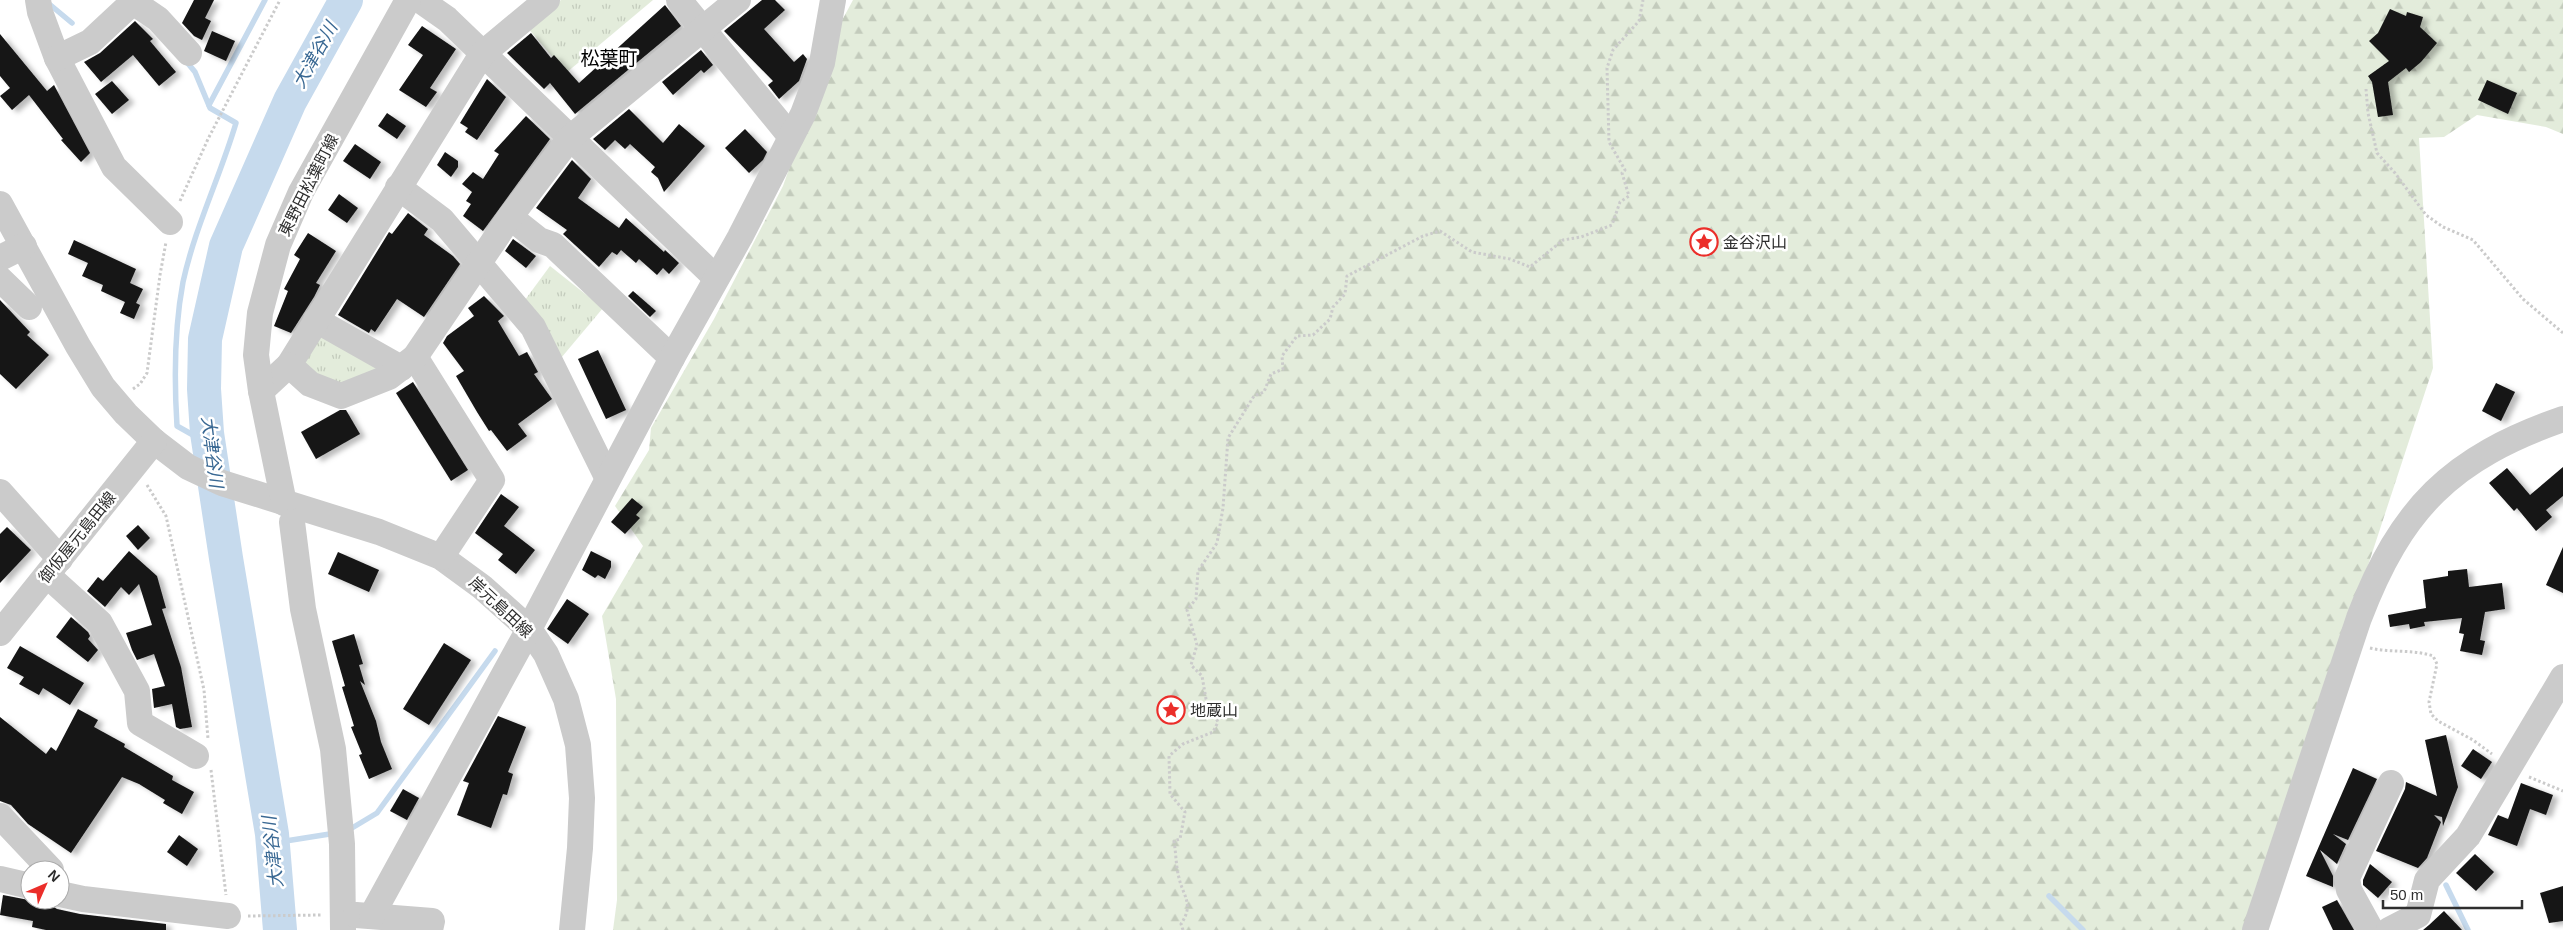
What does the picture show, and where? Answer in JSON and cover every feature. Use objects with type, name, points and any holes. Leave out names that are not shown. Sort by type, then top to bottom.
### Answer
[{"type":"street","points":[[38,0],[40,12],[57,58],[114,167],[170,222]]},
{"type":"street","name":"東野田松葉町線","points":[[341,920],[342,844],[333,749],[260,391],[256,355],[260,314],[278,245],[301,192],[408,0]]},
{"type":"street","points":[[420,0],[447,19],[716,278]]},
{"type":"street","points":[[260,391],[289,365],[482,54],[547,0]]},
{"type":"street","points":[[679,0],[791,137]]},
{"type":"street","points":[[289,365],[310,384],[341,396],[389,377],[408,363],[510,217],[570,138],[738,0]]},
{"type":"street","points":[[372,915],[528,629],[672,358],[740,238],[803,114],[822,63],[833,0]]},
{"type":"street","points":[[57,58],[90,42],[133,2],[158,19],[189,53]]},
{"type":"street","points":[[398,187],[442,220],[480,261],[533,327],[608,477]]},
{"type":"street","name":"岸元島田線","points":[[0,204],[104,387],[126,414],[154,441],[188,467],[283,508],[378,532],[441,557],[482,587],[528,629],[546,654],[566,699],[578,745],[582,798],[580,848],[572,930]]},
{"type":"street","points":[[510,217],[539,240],[554,245],[672,358]]},
{"type":"street","points":[[0,258],[24,246]]},
{"type":"street","points":[[0,280],[30,307]]},
{"type":"street","points":[[316,320],[408,363],[492,480],[441,557]]},
{"type":"street","points":[[2255,930],[2351,642],[2375,577],[2391,546],[2435,490],[2488,450],[2521,434],[2563,419]]},
{"type":"street","name":"御仮屋元島田線","points":[[1,628],[53,567],[154,441]]},
{"type":"street","points":[[0,492],[53,567],[100,623],[137,691],[140,723],[205,755]]},
{"type":"street","points":[[2389,930],[2418,915],[2427,880],[2468,836],[2563,676]]},
{"type":"street","points":[[2371,930],[2349,890],[2347,878],[2391,783]]},
{"type":"street","points":[[0,816],[42,860]]},
{"type":"street","points":[[0,879],[20,884]]},
{"type":"street","points":[[70,891],[228,916]]},
{"type":"street","points":[[341,920],[372,915],[432,922],[430,930]]},
{"type":"path","points":[[130,391],[140,384],[147,373],[160,275],[170,222],[208,139],[280,0]]},
{"type":"path","points":[[1183,930],[1181,924],[1188,913],[1187,897],[1179,878],[1174,842],[1180,839],[1185,812],[1170,794],[1169,756],[1183,744],[1213,732],[1218,722],[1206,698],[1202,676],[1191,665],[1197,645],[1187,610],[1196,599],[1198,571],[1217,543],[1223,508],[1228,438],[1254,396],[1264,392],[1271,374],[1283,369],[1282,356],[1297,336],[1313,335],[1330,319],[1333,308],[1346,294],[1347,276],[1423,236],[1440,231],[1472,252],[1510,259],[1530,267],[1564,240],[1581,237],[1612,225],[1620,202],[1629,196],[1622,173],[1625,170],[1609,142],[1607,68],[1613,50],[1638,22],[1643,0]]},
{"type":"path","points":[[2366,88],[2368,113],[2377,153],[2395,173],[2426,215],[2443,228],[2473,240],[2523,299],[2563,332]]},
{"type":"path","points":[[146,484],[166,516],[204,690],[205,755],[228,916],[341,920]]},
{"type":"path","points":[[2351,642],[2386,652],[2426,653],[2433,656],[2437,664],[2429,702],[2431,714],[2438,722],[2473,740],[2509,766],[2563,792]]},
{"type":"green space","points":[[561,0],[653,0],[566,73],[527,27]]},
{"type":"green space","points":[[853,0],[2563,0],[2563,134],[2546,127],[2477,115],[2444,137],[2419,138],[2433,368],[2248,930],[613,930],[617,900],[616,699],[602,616],[643,546],[615,506],[649,450],[651,428],[714,319],[783,186],[840,24]]},
{"type":"green space","points":[[550,266],[603,308],[556,364],[522,304]]},
{"type":"green space","points":[[318,330],[380,363],[376,371],[340,388],[301,369]]},
{"type":"building","points":[[194,0],[214,0],[205,18],[211,21],[202,40],[194,36],[182,23]]},
{"type":"building","points":[[762,0],[775,0],[785,10],[764,29],[794,62],[803,54],[807,59],[799,81],[779,99],[768,85],[773,81],[724,31]]},
{"type":"building","points":[[665,5],[681,26],[575,114],[550,83],[544,89],[507,53],[531,33],[551,58],[554,55],[579,83]]},
{"type":"building","points":[[2390,9],[2406,16],[2407,12],[2423,17],[2420,27],[2437,43],[2421,62],[2409,72],[2406,68],[2388,82],[2393,115],[2378,117],[2372,82],[2368,76],[2389,61],[2369,41],[2378,33]]},
{"type":"building","points":[[135,21],[153,39],[150,41],[176,72],[159,86],[133,55],[101,82],[84,62],[100,53]]},
{"type":"building","points":[[422,26],[456,49],[430,88],[437,92],[426,107],[399,90],[423,55],[408,45]]},
{"type":"building","points":[[212,31],[235,41],[226,61],[204,51]]},
{"type":"building","points":[[0,34],[47,91],[54,85],[90,153],[81,162],[61,140],[63,139],[29,95],[12,110],[0,96],[10,88],[0,76]]},
{"type":"building","points":[[701,50],[713,65],[704,73],[701,70],[673,95],[662,82]]},
{"type":"building","points":[[487,79],[506,97],[477,140],[465,132],[468,128],[460,123]]},
{"type":"building","points":[[2487,80],[2517,93],[2508,114],[2478,100]]},
{"type":"building","points":[[112,81],[129,100],[112,114],[95,94]]},
{"type":"building","points":[[629,109],[663,143],[679,124],[705,146],[664,192],[658,178],[651,172],[655,167],[630,144],[625,149],[615,140],[605,150],[593,139]]},
{"type":"building","points":[[387,113],[406,126],[397,139],[378,126]]},
{"type":"building","points":[[526,116],[550,139],[483,231],[463,216],[471,204],[466,201],[472,192],[462,184],[473,172],[483,179],[499,154],[494,151]]},
{"type":"building","points":[[745,129],[767,152],[763,160],[749,173],[725,148]]},
{"type":"building","points":[[355,144],[381,162],[370,179],[343,161]]},
{"type":"building","points":[[445,152],[458,161],[458,167],[451,177],[437,165]]},
{"type":"building","points":[[572,160],[591,179],[578,198],[619,228],[626,218],[664,252],[665,250],[679,263],[669,274],[663,268],[657,275],[639,259],[636,263],[621,250],[617,255],[612,252],[599,267],[563,234],[567,230],[536,208]]},
{"type":"building","points":[[339,194],[358,208],[347,223],[328,210]]},
{"type":"building","points":[[408,213],[428,229],[424,235],[453,256],[460,264],[424,317],[397,299],[375,332],[371,329],[369,333],[338,315],[389,232],[392,234]]},
{"type":"building","points":[[308,233],[336,251],[316,283],[320,285],[314,297],[291,333],[274,326],[288,291],[284,289],[300,259],[294,255]]},
{"type":"building","points":[[513,239],[536,256],[526,268],[505,251]]},
{"type":"building","points":[[74,240],[136,269],[130,283],[143,289],[136,303],[140,305],[134,319],[120,313],[125,302],[101,291],[103,285],[82,276],[88,263],[68,254]]},
{"type":"building","points":[[633,291],[656,311],[650,317],[628,296]]},
{"type":"building","points":[[484,296],[504,316],[498,321],[519,356],[527,352],[538,372],[534,374],[552,399],[518,424],[527,436],[507,451],[491,430],[489,431],[477,412],[456,376],[464,371],[443,343],[447,336],[474,316],[468,308]]},
{"type":"building","points":[[0,300],[30,332],[27,335],[49,355],[16,389],[0,374]]},
{"type":"building","points":[[598,350],[626,410],[606,419],[578,359]]},
{"type":"building","points":[[413,382],[468,470],[451,481],[396,393]]},
{"type":"building","points":[[2496,383],[2515,392],[2501,421],[2482,411]]},
{"type":"building","points":[[340,410],[346,410],[360,434],[316,459],[301,432]]},
{"type":"building","points":[[2563,467],[2563,496],[2546,510],[2552,517],[2536,531],[2517,508],[2514,511],[2489,483],[2507,468],[2530,495]]},
{"type":"building","points":[[501,494],[519,507],[504,526],[535,550],[516,574],[498,560],[503,554],[475,533]]},
{"type":"building","points":[[632,498],[643,507],[636,515],[640,518],[625,534],[611,522]]},
{"type":"building","points":[[138,525],[150,538],[138,550],[126,536]]},
{"type":"building","points":[[7,527],[31,550],[0,583],[0,534]]},
{"type":"building","points":[[2563,547],[2563,593],[2546,585]]},
{"type":"building","points":[[129,551],[157,576],[166,608],[162,609],[181,667],[192,727],[180,729],[176,727],[172,704],[154,708],[152,689],[165,686],[154,654],[137,660],[132,650],[126,633],[152,625],[139,584],[129,595],[121,587],[105,607],[87,591],[98,577],[103,581]]},
{"type":"building","points":[[591,551],[611,561],[611,567],[605,579],[598,575],[595,578],[582,570]]},
{"type":"building","points":[[338,552],[379,570],[369,592],[328,574]]},
{"type":"building","points":[[2467,569],[2469,587],[2502,583],[2505,609],[2485,612],[2480,640],[2485,641],[2482,655],[2460,651],[2464,634],[2459,633],[2462,618],[2424,622],[2425,626],[2410,629],[2409,624],[2390,627],[2388,615],[2426,608],[2423,580],[2448,576],[2448,571]]},
{"type":"building","points":[[567,599],[589,614],[568,644],[547,629]]},
{"type":"building","points":[[71,617],[88,632],[90,636],[88,639],[98,650],[88,662],[56,637]]},
{"type":"building","points":[[354,634],[363,664],[359,665],[365,685],[360,681],[392,769],[369,779],[359,755],[362,754],[351,727],[354,726],[342,687],[345,686],[332,641]]},
{"type":"building","points":[[444,643],[471,660],[429,725],[403,709]]},
{"type":"building","points":[[20,646],[84,683],[70,705],[43,688],[39,695],[19,684],[24,677],[7,668]]},
{"type":"building","points":[[78,709],[98,720],[94,727],[125,744],[124,747],[173,776],[172,780],[194,792],[182,814],[163,803],[165,800],[139,784],[122,777],[71,853],[28,824],[11,805],[0,801],[0,717],[46,754],[51,747],[56,751]]},
{"type":"building","points":[[498,716],[526,727],[508,772],[513,774],[507,795],[503,794],[491,828],[457,815],[469,783],[463,781]]},
{"type":"building","points":[[2446,735],[2458,787],[2443,826],[2442,817],[2434,815],[2441,822],[2427,858],[2418,868],[2376,851],[2405,789],[2406,782],[2437,796],[2425,740]]},
{"type":"building","points":[[2473,749],[2492,762],[2481,779],[2461,766]]},
{"type":"building","points":[[2353,768],[2377,779],[2348,840],[2333,834],[2346,844],[2337,864],[2320,850],[2333,876],[2333,887],[2306,876]]},
{"type":"building","points":[[2521,783],[2553,795],[2546,815],[2530,809],[2517,846],[2488,835],[2498,815],[2508,819]]},
{"type":"building","points":[[403,789],[419,798],[407,820],[390,811]]},
{"type":"building","points":[[179,835],[198,849],[187,866],[167,852]]},
{"type":"building","points":[[2475,854],[2494,872],[2476,891],[2456,873]]},
{"type":"building","points":[[2370,864],[2392,882],[2378,898],[2363,885],[2363,880]]},
{"type":"building","points":[[2563,886],[2563,921],[2549,923],[2540,893]]},
{"type":"building","points":[[3,895],[20,898],[20,910],[62,910],[80,914],[166,924],[166,930],[46,930],[32,927],[33,921],[0,915]]},
{"type":"building","points":[[2337,900],[2354,930],[2333,930],[2322,907]]},
{"type":"building","points":[[2444,911],[2462,930],[2423,930],[2429,925]]},
{"type":"waterway","points":[[209,105],[265,0]]},
{"type":"waterway","name":"大津谷川","points":[[280,930],[272,834],[207,433],[204,389],[205,339],[226,246],[290,101],[346,0]]},
{"type":"waterway","points":[[48,3],[72,23]]},
{"type":"waterway","points":[[186,61],[195,72],[210,108],[236,123],[188,262],[180,300],[176,336],[175,390],[177,426],[209,444]]},
{"type":"waterway","points":[[347,831],[377,813],[495,651]]},
{"type":"waterway","points":[[273,843],[336,833]]},
{"type":"waterway","points":[[2446,885],[2468,930]]},
{"type":"waterway","points":[[2049,896],[2083,930]]},
{"type":"place","name":"金谷沢山","points":[[1704,242]]},
{"type":"place","name":"地蔵山","points":[[1171,710]]},
{"type":"district","name":"松葉町","points":[[609,58]]}]
